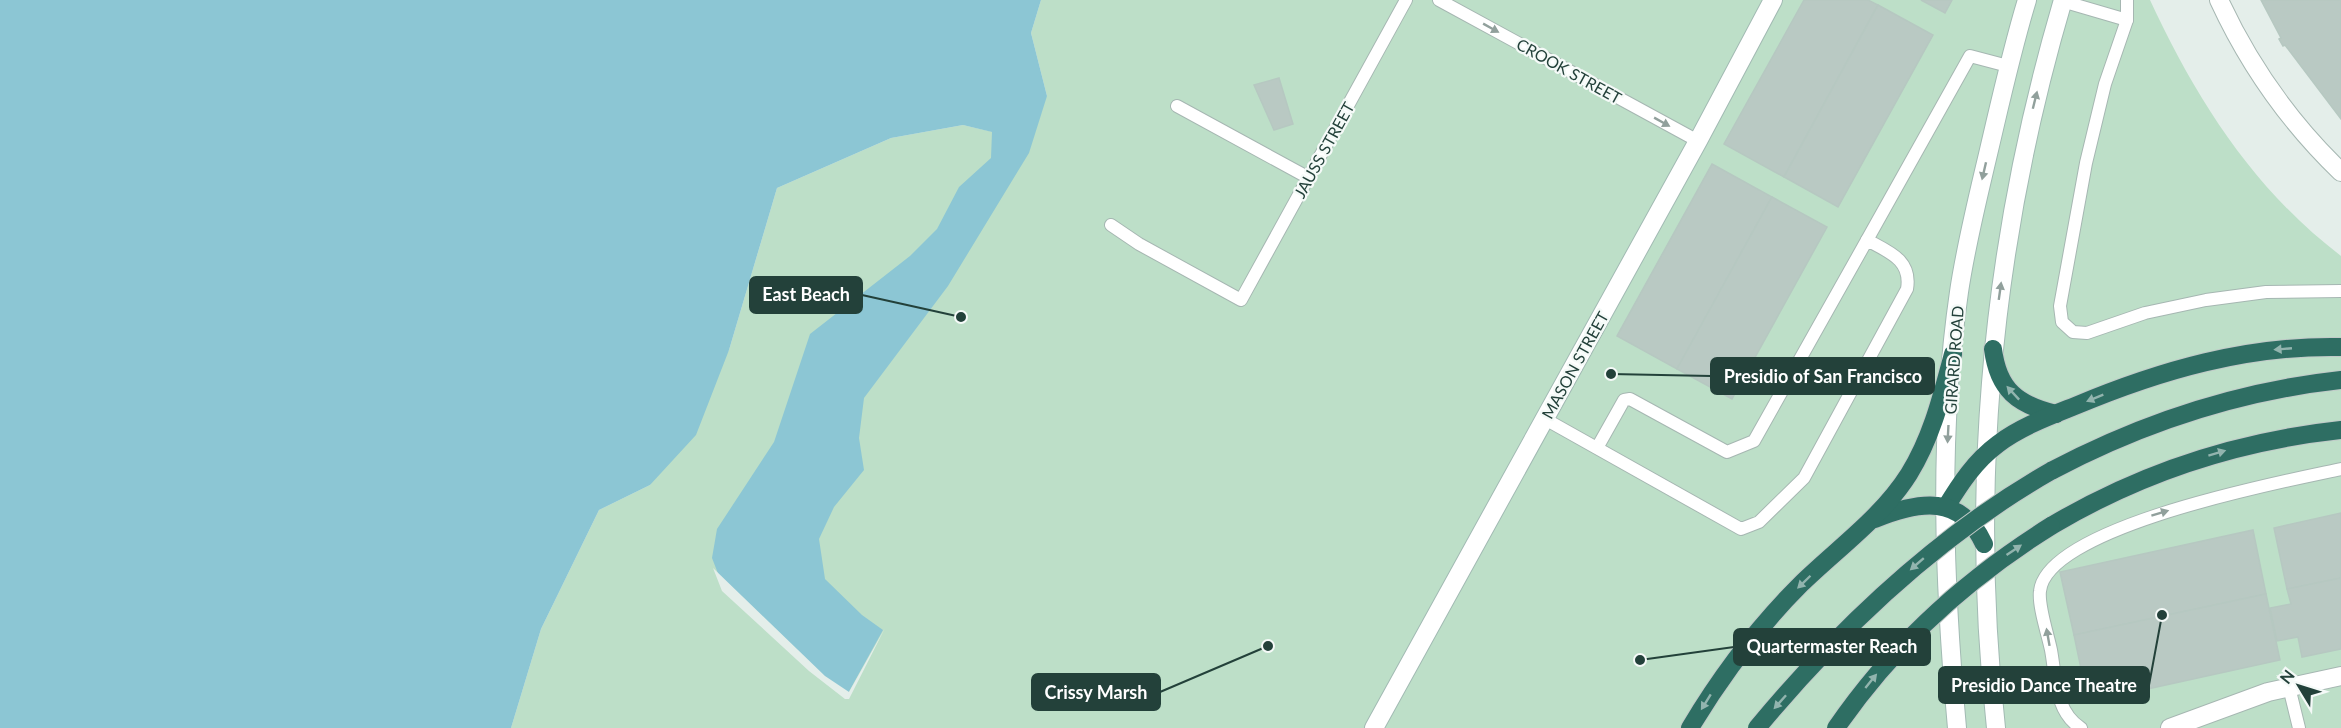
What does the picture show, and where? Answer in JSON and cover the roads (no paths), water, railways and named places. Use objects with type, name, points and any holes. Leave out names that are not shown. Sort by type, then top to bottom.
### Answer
[{"type":"highway","points":[[1946,507],[1970,471],[1986,454],[2009,437],[2056,414],[2129,384],[2201,362],[2265,351],[2341,347]]},
{"type":"highway","points":[[1993,349],[1997,368],[2012,393],[2029,406],[2056,414]]},
{"type":"highway","points":[[1690,728],[1722,677],[1751,640],[1785,601],[1870,520],[1903,483],[1920,455],[1939,406],[1953,354]]},
{"type":"highway","points":[[1757,728],[1831,646],[1914,566],[1987,510],[2051,471],[2125,435],[2181,415],[2247,396],[2341,380]]},
{"type":"highway","points":[[1836,728],[1872,680],[1920,627],[1985,571],[2051,525],[2123,488],[2188,462],[2254,444],[2341,430]]},
{"type":"highway","points":[[1870,520],[1912,506],[1946,507],[1963,514],[1977,527],[1984,544]]},
{"type":"street","name":"MASON STREET","points":[[1374,728],[1698,141],[1773,0]]},
{"type":"street","name":"GIRARD ROAD","points":[[1958,728],[1946,507],[1953,354],[1959,292],[1970,232],[2008,66],[2027,0]]},
{"type":"street","points":[[1996,728],[1984,544],[1986,454],[1993,349],[2016,189],[2041,76],[2062,0]]},
{"type":"street","points":[[2219,0],[2243,50],[2274,97],[2341,172]]},
{"type":"street","points":[[2170,728],[2232,704],[2289,687],[2341,676]]},
{"type":"lane","name":"JAUSS STREET","points":[[1112,225],[1139,244],[1241,300],[1406,0]]},
{"type":"lane","name":"CROOK STREET","points":[[1439,0],[1698,141]]},
{"type":"lane","points":[[2062,0],[2127,20]]},
{"type":"lane","points":[[2127,0],[2127,20],[2105,84],[2079,198],[2060,306],[2060,315],[2067,328],[2073,332],[2087,333],[2156,311],[2236,295],[2286,291],[2341,291]]},
{"type":"lane","points":[[1597,448],[1624,400],[1630,399],[1727,452],[1754,441],[1970,56],[2008,66]]},
{"type":"lane","points":[[1177,106],[1310,178]]},
{"type":"lane","points":[[1545,419],[1741,529],[1760,522],[1804,478],[1906,289],[1909,276],[1905,266],[1894,256],[1867,240]]},
{"type":"lane","points":[[2081,728],[2061,707],[2040,591],[2051,568],[2086,546],[2151,516],[2209,498],[2341,469]]},
{"type":"lane","points":[[2289,687],[2299,728]]},
{"type":"water","points":[[0,0],[1041,0],[1031,33],[1047,96],[1029,153],[948,286],[864,398],[859,438],[864,470],[834,507],[819,539],[825,579],[862,615],[883,630],[846,697],[724,589],[712,558],[717,529],[774,442],[810,334],[910,256],[937,229],[959,187],[991,158],[992,132],[963,125],[891,138],[777,188],[729,350],[696,435],[650,485],[599,510],[541,629],[511,728],[0,728]]},
{"type":"place","name":"East Beach","points":[[961,317]]},
{"type":"place","name":"Presidio of San Francisco","points":[[1611,374]]},
{"type":"place","name":"Presidio Dance Theatre","points":[[2162,615]]},
{"type":"place","name":"Crissy Marsh","points":[[1268,646]]},
{"type":"place","name":"Quartermaster Reach","points":[[1640,660]]}]
